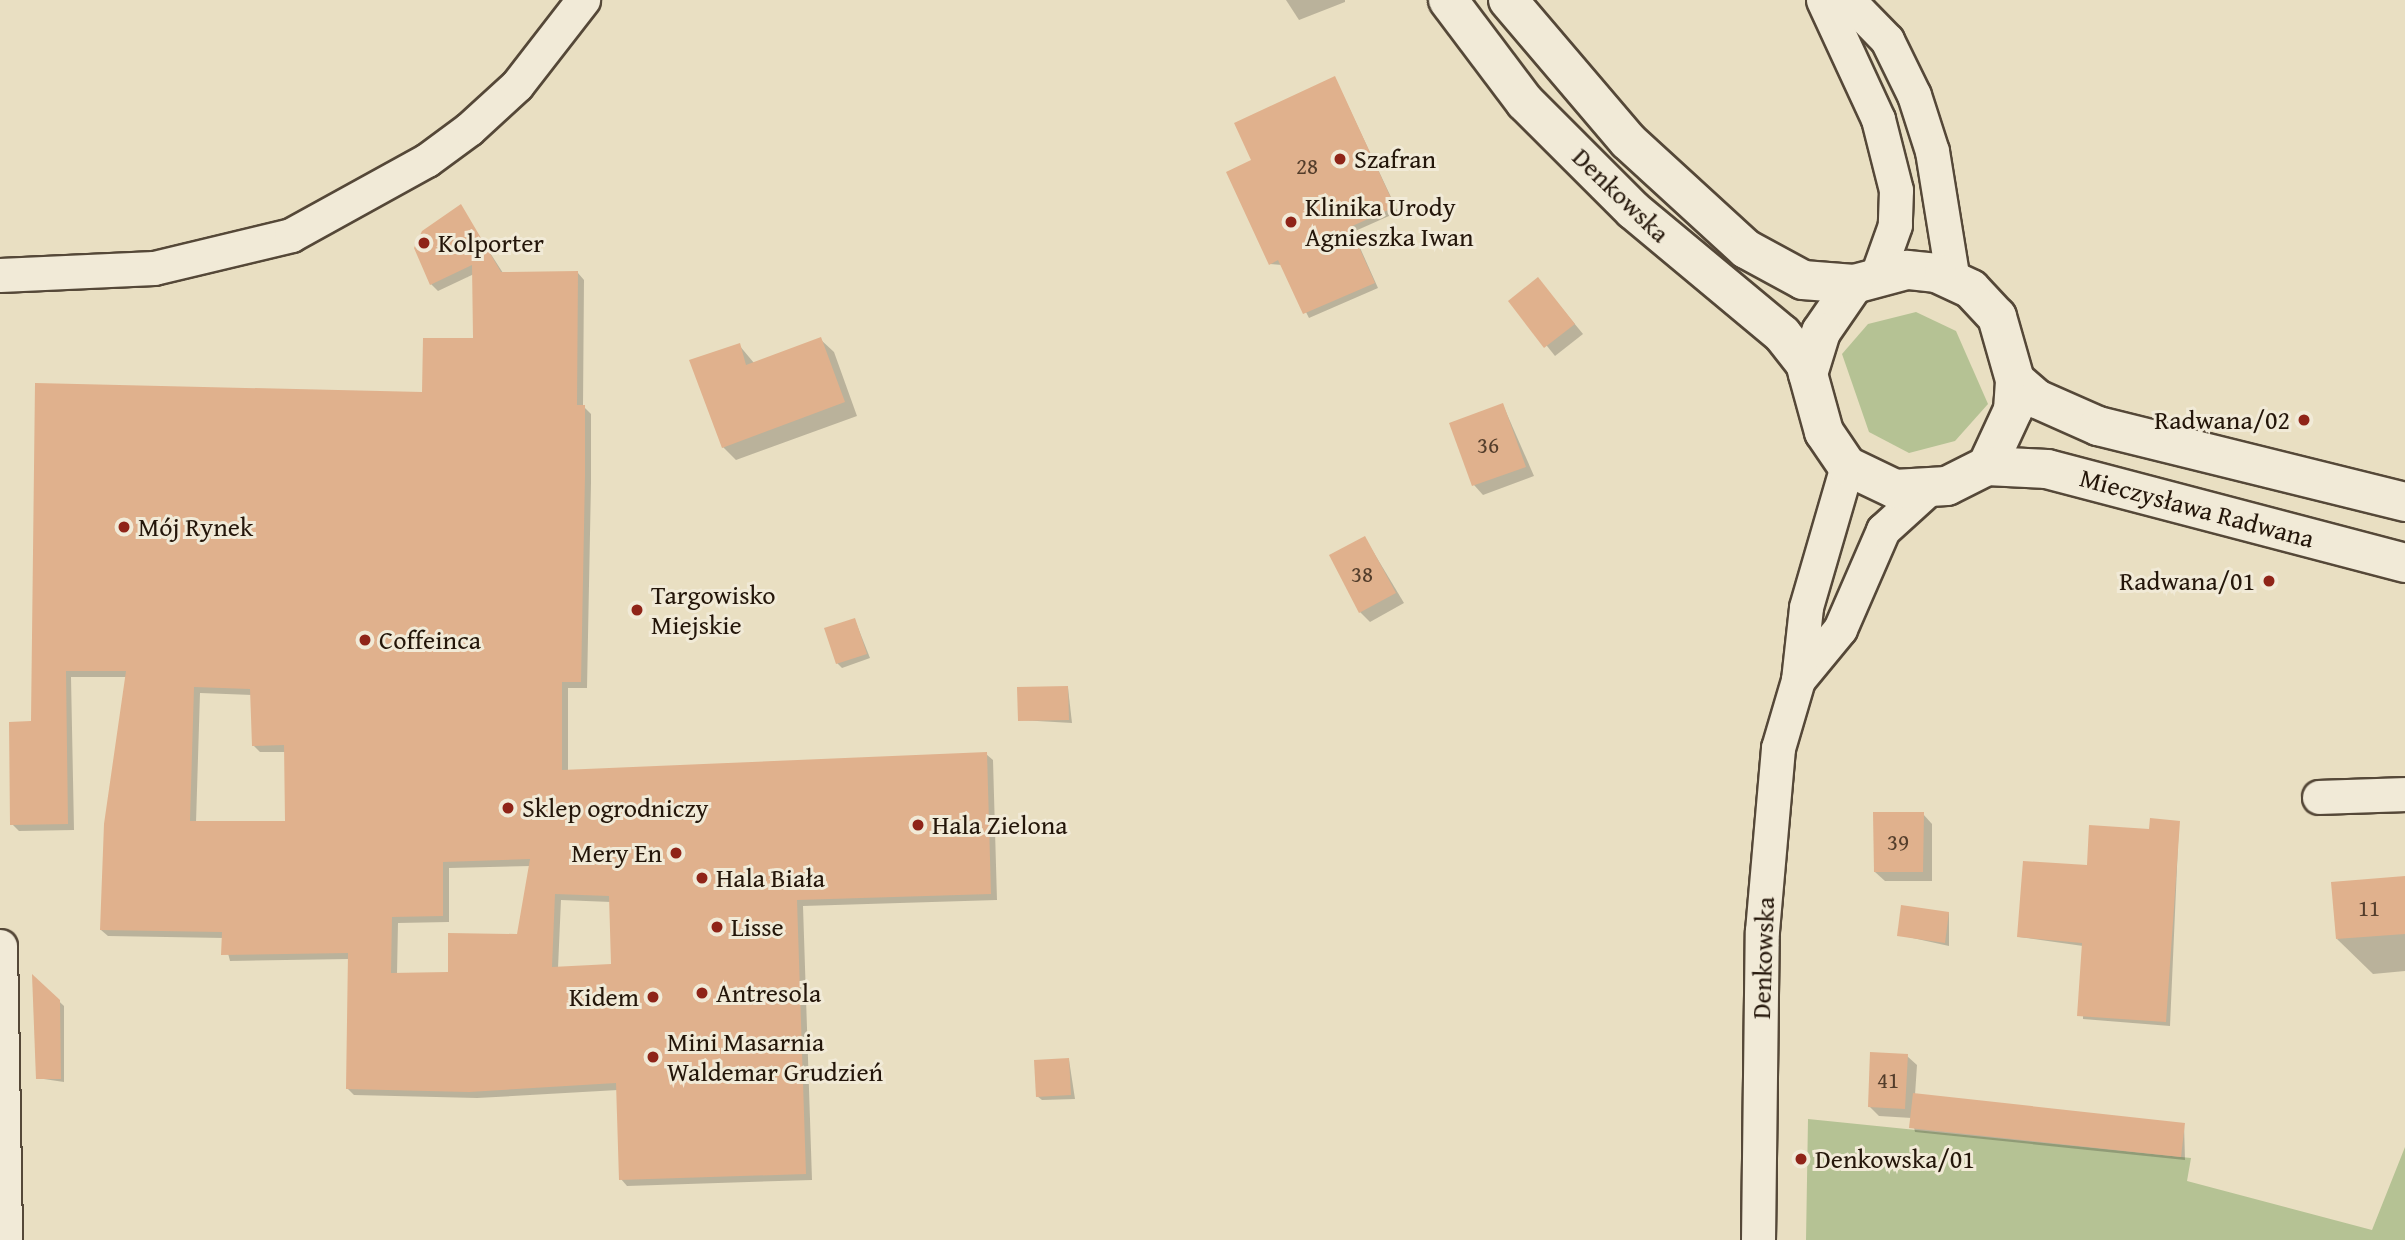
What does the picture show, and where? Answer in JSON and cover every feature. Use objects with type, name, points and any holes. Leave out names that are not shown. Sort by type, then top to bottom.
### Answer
[{"type":"main road","name":"Denkowska","points":[[1448,0],[1525,102],[1633,209],[1782,334],[1808,374]]},
{"type":"main road","name":"Denkowska","points":[[1508,0],[1628,141],[1746,249],[1803,280],[1865,281]]},
{"type":"main road","points":[[1907,270],[1953,280],[1997,317],[2015,380],[2007,431],[1987,466],[1926,491],[1895,489],[1847,466],[1824,432],[1808,374],[1821,332],[1865,281],[1907,270]]},
{"type":"main road","name":"Mieczysława Radwana","points":[[2015,380],[2037,399],[2098,426],[2405,502]]},
{"type":"main road","name":"Mieczysława Radwana","points":[[1987,466],[2047,469],[2405,563]]},
{"type":"street","points":[[0,275],[154,268],[291,235],[416,167],[469,129],[517,85],[583,0]]},
{"type":"street","points":[[1823,0],[1878,119],[1896,190],[1895,225],[1865,281]]},
{"type":"street","points":[[1848,0],[1886,40],[1914,95],[1932,151],[1953,280]]},
{"type":"street","name":"Denkowska","points":[[1758,1240],[1762,931],[1778,748],[1798,680],[1806,607],[1847,466]]},
{"type":"street","name":"Denkowska","points":[[1798,680],[1840,629],[1883,530],[1926,491]]},
{"type":"street","points":[[2319,797],[2405,794]]},
{"type":"street","points":[[0,946],[5,1240]]},
{"type":"green space","points":[[1916,312],[1956,331],[1988,404],[1955,441],[1909,453],[1869,432],[1842,354],[1868,324]]},
{"type":"green space","points":[[1808,1119],[2191,1158],[2187,1181],[2372,1230],[2405,1147],[2405,1240],[1806,1240]]},
{"type":"building","points":[[1335,76],[1395,207],[1350,227],[1375,283],[1303,314],[1278,260],[1269,265],[1226,172],[1251,160],[1234,123]]},
{"type":"building","points":[[461,204],[501,272],[578,271],[577,405],[585,405],[581,682],[562,682],[562,770],[987,752],[991,894],[797,900],[806,1174],[619,1180],[616,1083],[469,1092],[346,1089],[348,953],[221,955],[222,932],[100,930],[104,824],[126,671],[66,671],[68,824],[10,825],[9,722],[31,721],[35,383],[422,392],[423,338],[473,338],[472,265],[430,285],[414,248],[422,231]],"holes":[[[194,687],[250,689],[252,746],[284,745],[285,821],[190,821]],[[530,859],[517,934],[448,933],[448,972],[391,973],[392,917],[443,916],[443,862]],[[555,894],[609,896],[611,964],[552,967]]]},
{"type":"building","points":[[1538,277],[1575,324],[1544,348],[1508,301]]},
{"type":"building","points":[[821,337],[845,402],[722,448],[689,360],[740,343],[746,365]]},
{"type":"building","points":[[1503,403],[1526,467],[1472,486],[1449,423]]},
{"type":"building","points":[[1365,536],[1396,593],[1359,613],[1329,555]]},
{"type":"building","points":[[855,618],[867,654],[836,664],[824,628]]},
{"type":"building","points":[[1068,686],[1069,720],[1018,721],[1017,687]]},
{"type":"building","points":[[1873,812],[1924,812],[1923,872],[1874,872]]},
{"type":"building","points":[[2150,818],[2180,821],[2166,1022],[2077,1016],[2082,943],[2017,937],[2023,861],[2087,865],[2089,825],[2149,829]]},
{"type":"building","points":[[2405,876],[2405,934],[2336,939],[2331,882]]},
{"type":"building","points":[[1901,905],[1949,912],[1945,943],[1897,936]]},
{"type":"building","points":[[32,974],[60,1000],[61,1079],[36,1079]]},
{"type":"building","points":[[1870,1052],[1908,1054],[1905,1109],[1868,1107]]},
{"type":"building","points":[[1069,1058],[1071,1095],[1036,1097],[1034,1060]]},
{"type":"building","points":[[1913,1093],[2185,1123],[2181,1157],[1909,1128]]},
{"type":"place","name":"Szafran","points":[[1340,159]]},
{"type":"place","name":"Klinika Urody Agnieszka Iwan","points":[[1291,222]]},
{"type":"place","name":"Kolporter","points":[[424,243]]},
{"type":"place","name":"Radwana/02","points":[[2304,420]]},
{"type":"place","name":"Mój Rynek","points":[[124,527]]},
{"type":"place","name":"Radwana/01","points":[[2269,581]]},
{"type":"place","name":"Targowisko Miejskie","points":[[637,610]]},
{"type":"place","name":"Coffeinca","points":[[365,640]]},
{"type":"place","name":"Sklep ogrodniczy","points":[[508,808]]},
{"type":"place","name":"Hala Zielona","points":[[918,825]]},
{"type":"place","name":"Mery En","points":[[676,853]]},
{"type":"place","name":"Hala Biała","points":[[702,878]]},
{"type":"place","name":"Lisse","points":[[717,927]]},
{"type":"place","name":"Antresola","points":[[702,993]]},
{"type":"place","name":"Kidem","points":[[653,997]]},
{"type":"place","name":"Mini Masarnia Waldemar Grudzień","points":[[653,1057]]},
{"type":"place","name":"Denkowska/01","points":[[1801,1159]]}]
